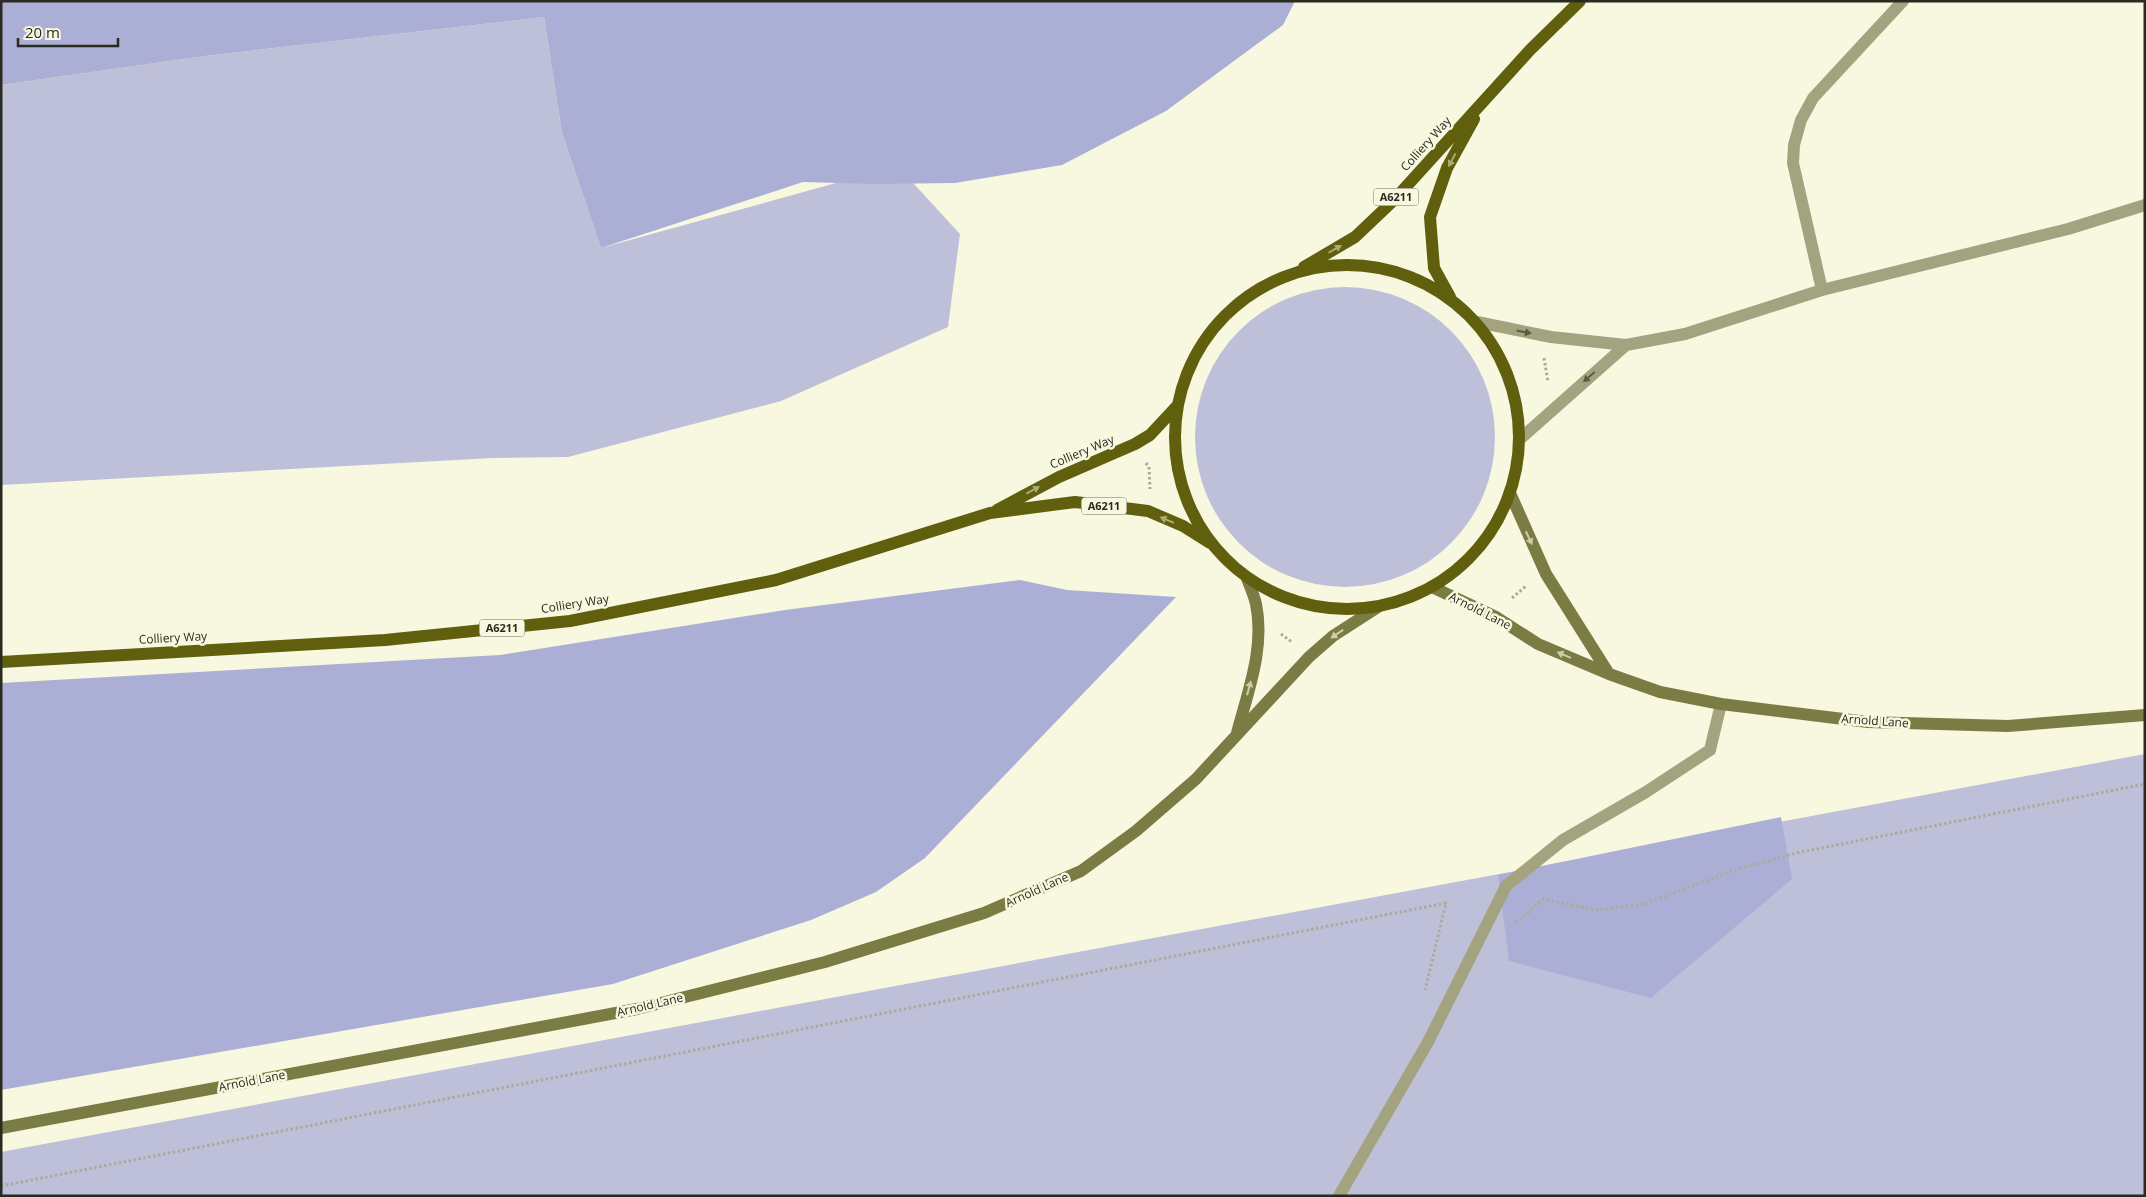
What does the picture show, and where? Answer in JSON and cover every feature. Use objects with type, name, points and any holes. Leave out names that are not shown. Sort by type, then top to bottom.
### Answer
[{"type":"main road","name":"Colliery Way","points":[[1293,273],[1355,238],[1394,200],[1530,50],[1580,1]]},
{"type":"main road","name":"Colliery Way","points":[[1451,299],[1434,268],[1430,217],[1447,168],[1483,101]]},
{"type":"main road","points":[[1343,264],[1388,269],[1421,280],[1451,299],[1477,322],[1493,344],[1508,375],[1520,439],[1510,493],[1486,540],[1461,566],[1432,588],[1378,607],[1350,610],[1314,607],[1276,595],[1247,578],[1223,558],[1210,543],[1189,508],[1175,456],[1177,406],[1196,353],[1210,331],[1236,304],[1249,294],[1293,273],[1315,267],[1343,264]]},
{"type":"main road","name":"Colliery Way","points":[[990,513],[1059,477],[1135,444],[1150,435],[1177,406]]},
{"type":"main road","name":"Colliery Way","points":[[1,662],[385,640],[570,621],[776,580],[990,513],[1075,502],[1148,511],[1183,526],[1210,543]]},
{"type":"street","points":[[1822,290],[1793,163],[1794,145],[1801,120],[1818,92],[1903,1]]},
{"type":"street","points":[[1477,322],[1551,337],[1626,345],[1685,334],[1822,290],[2068,229],[2145,205]]},
{"type":"street","points":[[1520,439],[1626,345]]},
{"type":"street","points":[[1510,493],[1546,574],[1609,674]]},
{"type":"street","name":"Arnold Lane","points":[[1236,735],[1257,658],[1256,604],[1247,578]]},
{"type":"street","name":"Arnold Lane","points":[[1432,588],[1496,617],[1538,644],[1609,674],[1660,692],[1721,704],[1868,722],[2008,726],[2145,715]]},
{"type":"street","name":"Arnold Lane","points":[[1,1128],[637,1009],[826,962],[984,913],[1080,871],[1136,830],[1196,779],[1309,657],[1332,636],[1378,607]]},
{"type":"street","points":[[1339,1196],[1428,1042],[1506,886],[1562,840],[1646,792],[1710,750],[1721,704]]},
{"type":"path","points":[[1551,337],[1544,358],[1548,385],[1559,404]]},
{"type":"path","points":[[1135,444],[1149,467],[1150,500],[1148,511]]},
{"type":"path","points":[[1496,617],[1504,605],[1529,583],[1546,574]]},
{"type":"path","points":[[1510,930],[1516,922],[1543,899],[1596,910],[1644,904],[1735,870],[1796,853],[2145,784]]},
{"type":"path","points":[[1,1186],[1446,903],[1424,996]]},
{"type":"shaded area","points":[[1,1],[1295,1],[1283,25],[1166,111],[1062,165],[955,183],[874,184],[803,182],[601,248],[562,133],[544,17],[205,56],[1,85]]},
{"type":"shaded area","points":[[544,17],[562,133],[601,248],[890,168],[914,184],[960,234],[948,327],[781,401],[568,457],[493,458],[1,485],[1,85],[205,56]]},
{"type":"shaded area","points":[[1345,287],[1374,290],[1402,298],[1428,312],[1451,331],[1470,354],[1484,380],[1492,408],[1495,437],[1492,466],[1484,494],[1470,520],[1451,543],[1428,562],[1402,576],[1374,584],[1345,587],[1316,584],[1288,576],[1262,562],[1239,543],[1220,520],[1206,494],[1198,466],[1195,437],[1198,408],[1206,380],[1220,354],[1239,331],[1262,312],[1288,298],[1316,290]]},
{"type":"shaded area","points":[[1020,580],[1067,590],[1176,597],[925,858],[876,892],[811,920],[613,984],[1,1090],[1,683],[500,655],[785,610]]},
{"type":"shaded area","points":[[2145,754],[2145,1196],[1,1196],[1,1152]]},
{"type":"shaded area","points":[[1781,817],[1792,879],[1651,998],[1509,961],[1498,875]]}]
